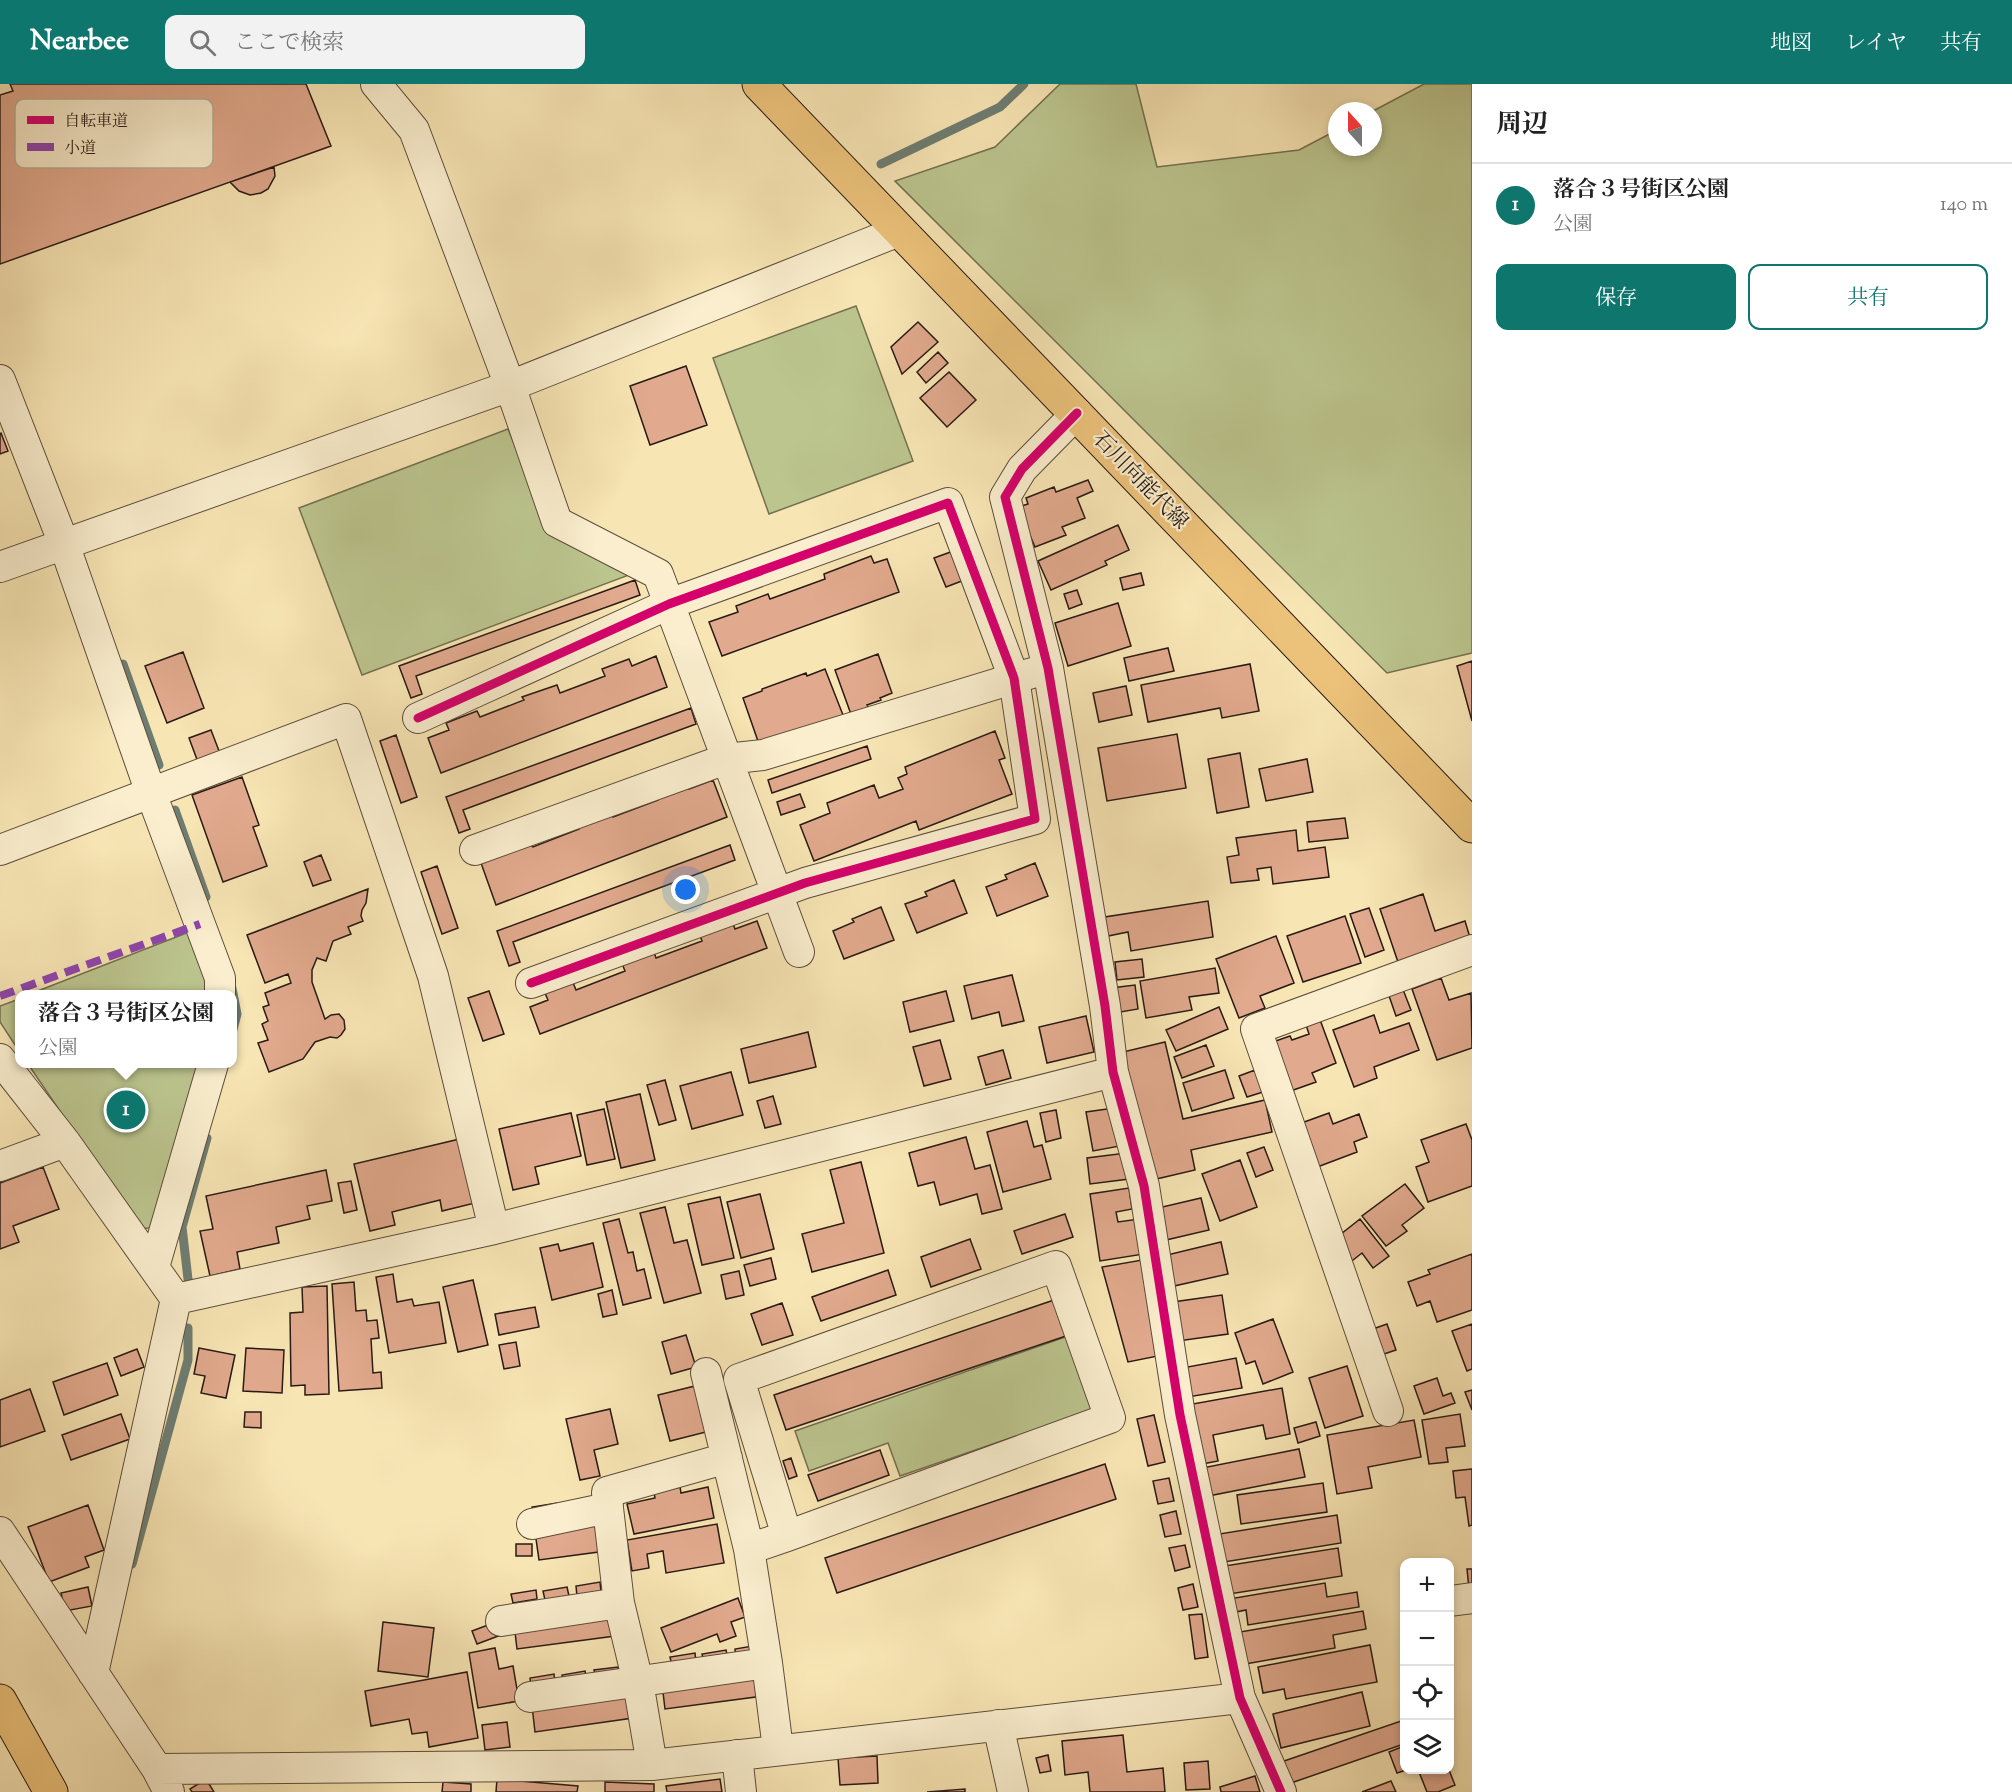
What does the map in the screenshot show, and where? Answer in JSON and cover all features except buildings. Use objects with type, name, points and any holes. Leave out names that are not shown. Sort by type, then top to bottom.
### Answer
[{"type":"main road","name":"石川向能代線","points":[[759,84],[1472,826]]},
{"type":"main road","points":[[0,1701],[51,1792]]},
{"type":"street","points":[[376,84],[414,130],[510,386],[557,522],[658,574],[800,952]]},
{"type":"street","points":[[0,567],[510,386],[899,231]]},
{"type":"street","points":[[0,380],[64,544],[151,793],[220,978],[220,990]]},
{"type":"street","points":[[1077,413],[1022,469],[1005,497],[1048,668],[1105,1005],[1113,1072],[1144,1186],[1180,1415],[1239,1698],[1281,1792]]},
{"type":"street","points":[[418,718],[669,604],[948,503],[1014,678],[1035,819],[806,883],[531,983]]},
{"type":"street","points":[[475,850],[726,759],[763,755],[1048,668]]},
{"type":"street","points":[[0,850],[346,719],[433,976],[495,1229]]},
{"type":"street","points":[[1388,1411],[1256,1029],[1472,950]]},
{"type":"street","points":[[0,1059],[65,1142],[176,1299],[93,1673]]},
{"type":"street","points":[[154,1267],[212,1068]]},
{"type":"street","points":[[176,1299],[495,1229],[1113,1072]]},
{"type":"street","points":[[0,1166],[65,1142]]},
{"type":"street","points":[[749,1549],[787,1536],[1110,1418],[1056,1266],[740,1380],[787,1536]]},
{"type":"street","points":[[706,1373],[749,1549],[778,1749]]},
{"type":"street","points":[[652,1765],[638,1682],[619,1603],[607,1492],[727,1458]]},
{"type":"street","points":[[532,1524],[608,1508]]},
{"type":"street","points":[[0,1532],[163,1780],[652,1765],[1239,1698]]},
{"type":"street","points":[[1454,1600],[1472,1598]]},
{"type":"street","points":[[501,1621],[619,1603]]},
{"type":"street","points":[[530,1697],[767,1663]]},
{"type":"street","points":[[999,1725],[1013,1792]]},
{"type":"street","points":[[736,1755],[741,1792]]},
{"type":"green space","points":[[1060,84],[1136,84],[1157,167],[1299,150],[1328,135],[1328,156],[1382,156],[1382,106],[1424,84],[1472,84],[1472,653],[1387,673],[895,181],[995,147]]},
{"type":"green space","points":[[856,306],[913,461],[769,514],[713,358]]},
{"type":"green space","points":[[508,429],[548,525],[637,572],[362,675],[299,508]]},
{"type":"green space","points":[[189,932],[211,990],[40,990]]},
{"type":"green space","points":[[15,1000],[15,1045],[0,1022],[0,1006]]},
{"type":"green space","points":[[31,1068],[207,1068],[157,1227],[140,1229]]},
{"type":"green space","points":[[1071,1335],[1097,1408],[900,1476],[888,1443],[809,1471],[795,1431]]},
{"type":"waterway","points":[[881,164],[1000,107],[1024,84]]},
{"type":"waterway","points":[[123,664],[159,765]]},
{"type":"waterway","points":[[175,810],[206,897]]},
{"type":"waterway","points":[[188,1279],[182,1227],[207,1138]]},
{"type":"waterway","points":[[132,1564],[188,1360],[188,1328]]},
{"type":"marked path","points":[[17,990],[200,924]]},
{"type":"marked path","points":[[0,996],[15,991]]},
{"type":"cycle path","points":[[1077,413],[1022,469],[1005,497],[1048,668],[1105,1006],[1113,1072],[1144,1186],[1180,1415],[1240,1698],[1281,1792]]},
{"type":"cycle path","points":[[418,718],[669,604],[948,503],[1014,678],[1035,819],[805,883],[531,983]]},
{"type":"place","name":"落合３号街区公園","points":[[126,1110]]}]
